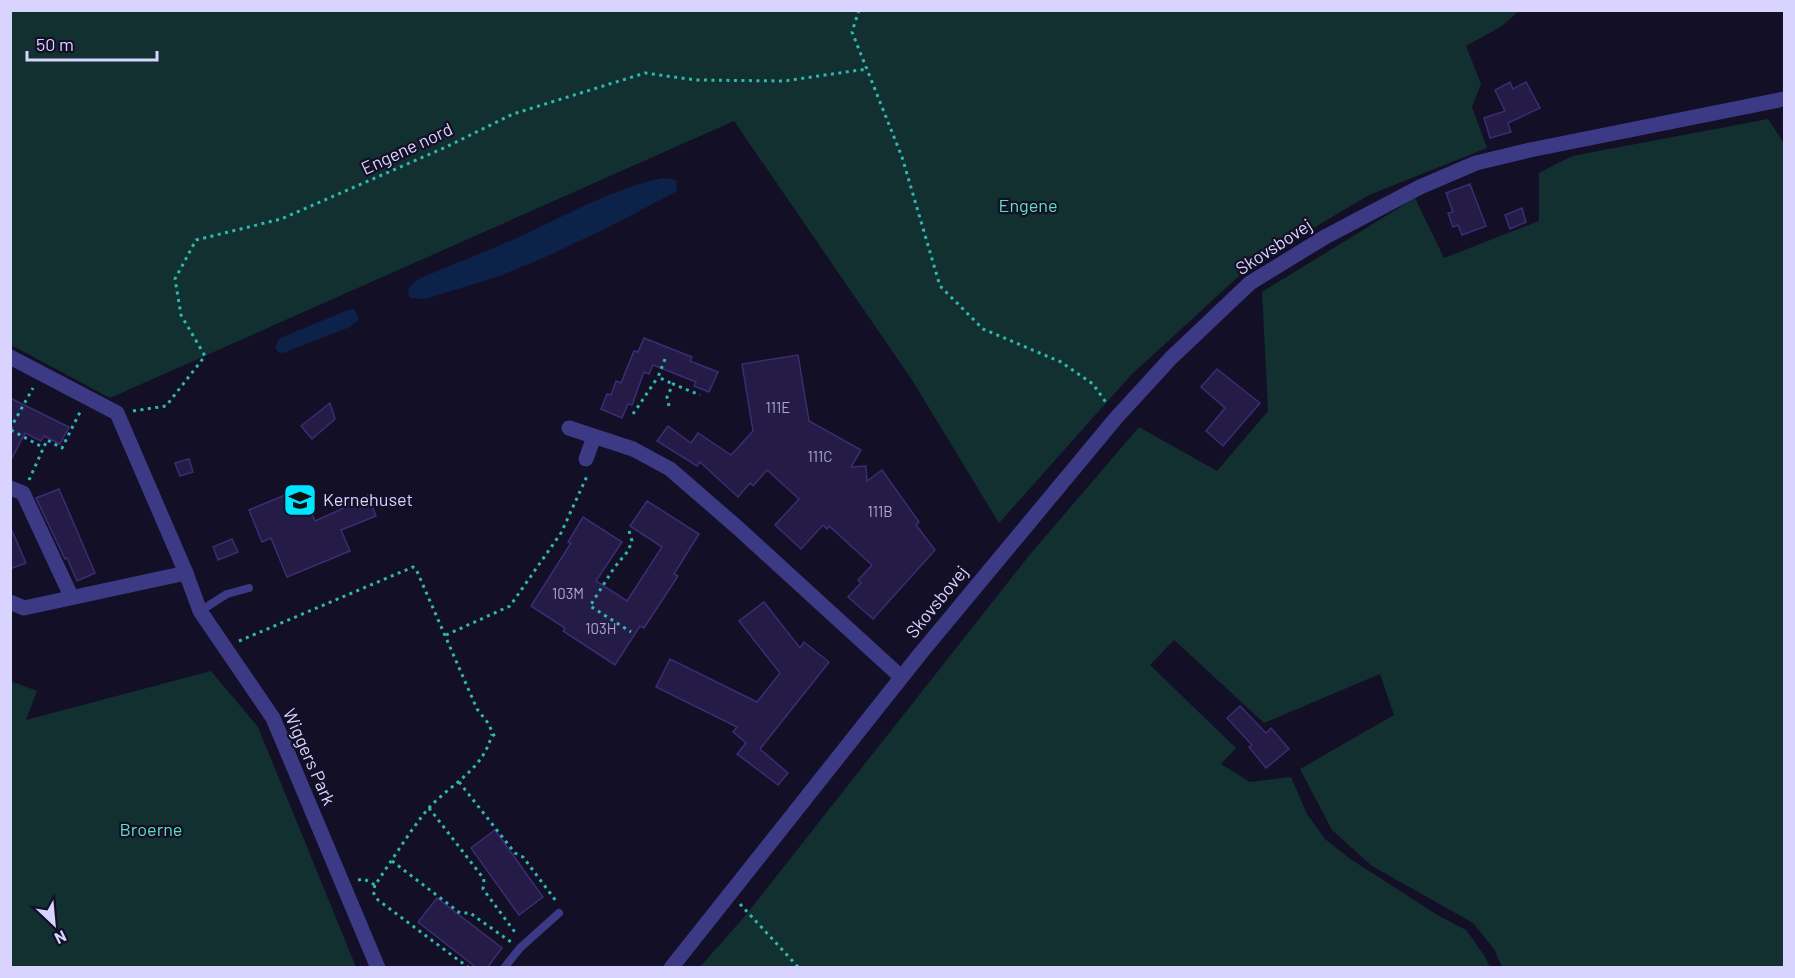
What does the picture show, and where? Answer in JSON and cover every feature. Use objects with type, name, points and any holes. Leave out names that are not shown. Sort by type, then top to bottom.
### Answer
[{"type":"street","name":"Skovsbovej","points":[[671,968],[901,677],[1116,418],[1172,358],[1250,283],[1325,237],[1420,187],[1476,163],[1785,99]]},
{"type":"street","points":[[10,357],[117,413]]},
{"type":"street","name":"Wiggers Park","points":[[117,413],[200,611],[273,718],[378,968]]},
{"type":"street","points":[[569,428],[633,449],[670,468],[901,677]]},
{"type":"street","points":[[586,459],[594,437]]},
{"type":"street","points":[[16,491],[71,596]]},
{"type":"street","points":[[10,602],[24,608],[71,596],[186,573]]},
{"type":"lane","points":[[200,611],[227,594],[249,588]]},
{"type":"lane","points":[[504,968],[522,946],[558,913]]},
{"type":"path","points":[[859,10],[852,32],[902,158],[940,286],[983,329],[1061,362],[1093,384],[1116,418]]},
{"type":"path","name":"Engene nord","points":[[117,413],[166,406],[205,356],[181,315],[175,279],[196,240],[282,219],[446,147],[513,114],[645,73],[696,80],[784,81],[867,69]]},
{"type":"path","points":[[633,414],[658,377],[665,359]]},
{"type":"path","points":[[40,373],[10,430],[44,448]]},
{"type":"path","points":[[658,377],[700,396]]},
{"type":"path","points":[[669,406],[667,398],[673,384]]},
{"type":"path","points":[[16,491],[47,440],[62,448],[88,397]]},
{"type":"path","points":[[445,635],[510,606],[561,533],[591,467],[586,459]]},
{"type":"path","points":[[629,531],[632,541],[628,551],[614,568],[590,606],[631,632]]},
{"type":"path","points":[[224,647],[413,567],[416,569],[480,714],[488,723],[496,740]]},
{"type":"path","points":[[469,968],[378,900],[373,892],[375,885],[429,808],[470,772],[486,750],[492,732]]},
{"type":"path","points":[[459,782],[515,853],[523,857],[561,908],[558,913]]},
{"type":"path","points":[[429,808],[484,879],[483,889],[522,946]]},
{"type":"path","points":[[392,861],[460,913],[470,913],[522,946]]},
{"type":"path","points":[[355,882],[364,879],[375,885]]},
{"type":"path","points":[[731,894],[799,968]]},
{"type":"green space","name":"Engene","points":[[10,11],[1519,11],[1502,26],[1466,46],[1481,84],[1472,107],[1487,148],[1369,195],[1250,266],[1131,375],[999,523],[912,380],[734,121],[110,398],[11,345]]},
{"type":"green space","points":[[1768,119],[1784,143],[1784,967],[1502,967],[1494,949],[1473,923],[1372,866],[1332,830],[1300,769],[1394,715],[1380,674],[1264,723],[1174,640],[1150,665],[1236,748],[1221,764],[1250,782],[1291,777],[1307,814],[1325,839],[1349,858],[1439,916],[1466,930],[1490,967],[699,968],[745,916],[1027,558],[1139,427],[1217,471],[1268,411],[1262,292],[1415,198],[1444,258],[1539,221],[1539,173],[1572,156]]},
{"type":"green space","name":"Broerne","points":[[211,671],[258,727],[356,967],[11,967],[11,681],[37,691],[26,720]]},
{"type":"water","points":[[664,178],[676,181],[677,191],[541,259],[497,277],[425,299],[411,298],[408,294],[409,287],[418,279],[518,237],[613,193]]},
{"type":"water","points":[[354,309],[359,319],[350,327],[283,353],[278,352],[275,347],[280,338]]},
{"type":"building","points":[[1510,82],[1513,89],[1526,82],[1540,108],[1508,123],[1511,132],[1490,138],[1484,118],[1505,111],[1495,90]]},
{"type":"building","points":[[1470,184],[1486,226],[1462,235],[1458,225],[1453,227],[1448,213],[1453,212],[1446,193]]},
{"type":"building","points":[[1522,208],[1526,222],[1510,229],[1505,215]]},
{"type":"building","points":[[644,338],[692,357],[690,361],[718,372],[709,392],[694,386],[696,382],[653,365],[649,374],[644,372],[632,405],[628,404],[622,418],[601,409],[607,394],[611,395],[616,381],[621,383],[634,351],[638,352]]},
{"type":"building","points":[[798,355],[809,421],[861,450],[851,467],[866,466],[867,481],[882,470],[919,522],[916,525],[935,550],[873,619],[848,597],[861,583],[858,580],[872,565],[829,526],[827,529],[823,525],[801,549],[775,525],[799,499],[767,470],[753,486],[750,483],[738,497],[700,462],[697,466],[657,441],[668,426],[691,443],[698,433],[731,455],[753,431],[742,364]]},
{"type":"building","points":[[1217,369],[1260,403],[1223,446],[1206,431],[1225,408],[1201,387]]},
{"type":"building","points":[[10,398],[69,427],[60,444],[44,436],[41,441],[25,433],[10,462]]},
{"type":"building","points":[[330,403],[335,419],[312,439],[301,426]]},
{"type":"building","points":[[189,459],[193,472],[180,476],[175,463]]},
{"type":"building","points":[[302,488],[315,521],[368,495],[376,516],[341,530],[350,551],[287,577],[271,538],[262,542],[249,510]]},
{"type":"building","points":[[59,489],[95,573],[77,581],[36,498]]},
{"type":"building","points":[[647,501],[699,534],[674,574],[678,576],[644,628],[640,626],[615,665],[563,631],[565,628],[531,606],[571,543],[568,542],[583,517],[622,542],[596,581],[627,601],[662,547],[630,526]]},
{"type":"building","points":[[10,526],[26,563],[10,569]]},
{"type":"building","points":[[232,539],[238,552],[218,560],[213,547]]},
{"type":"building","points":[[764,602],[800,648],[804,642],[829,662],[760,749],[788,773],[778,785],[737,754],[746,743],[733,732],[737,727],[656,687],[670,659],[757,702],[780,673],[739,621]]},
{"type":"building","points":[[1240,706],[1266,733],[1271,728],[1289,749],[1266,768],[1249,747],[1252,745],[1227,718]]},
{"type":"building","points":[[495,830],[543,897],[519,915],[471,848]]},
{"type":"building","points":[[437,898],[502,948],[487,968],[477,968],[418,922]]},
{"type":"place","name":"Kernehuset","points":[[300,500]]}]
